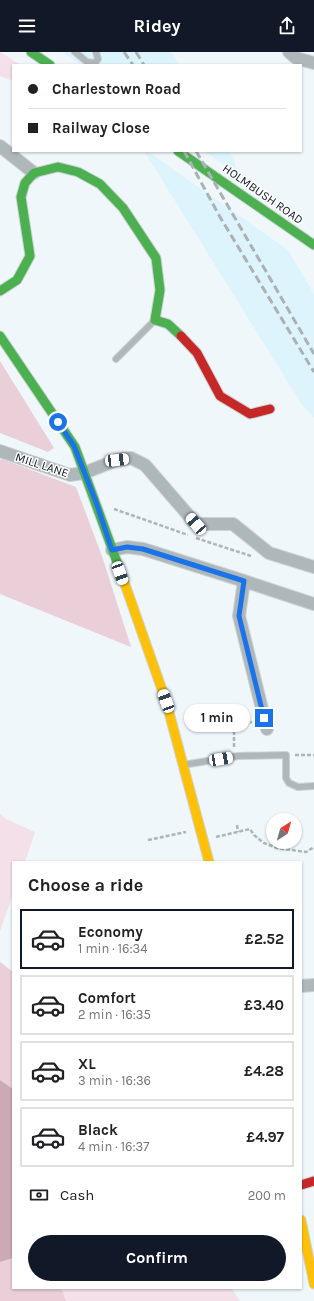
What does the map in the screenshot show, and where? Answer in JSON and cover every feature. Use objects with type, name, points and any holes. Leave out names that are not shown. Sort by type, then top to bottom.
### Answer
[{"type":"main road","points":[[31,52],[49,64]]},
{"type":"main road","name":"HOLMBUSH ROAD","points":[[179,152],[314,245]]},
{"type":"main road","points":[[0,291],[17,280],[30,256],[21,197],[25,183],[34,173],[58,167],[78,172],[100,184],[123,208],[156,258],[160,290],[155,320],[168,324],[178,332],[197,353],[220,396],[250,414],[270,409]]},
{"type":"main road","points":[[0,336],[74,446],[96,502],[166,701],[209,861]]},
{"type":"main road","points":[[302,1185],[314,1181]]},
{"type":"main road","points":[[302,1225],[314,1284]]},
{"type":"street","points":[[289,52],[296,58],[314,63]]},
{"type":"street","points":[[0,146],[34,173]]},
{"type":"street","name":"MILL LANE","points":[[0,451],[70,475],[84,473]]},
{"type":"street","points":[[84,473],[117,460],[131,458],[145,465],[196,524],[233,524],[269,553],[314,567]]},
{"type":"street","points":[[112,550],[127,547],[143,549],[314,604]]},
{"type":"street","points":[[244,581],[239,616],[266,723]]},
{"type":"street","points":[[302,986],[314,985]]},
{"type":"lane","points":[[75,52],[87,62],[95,62],[98,59],[96,52]]},
{"type":"lane","points":[[116,359],[155,320]]},
{"type":"lane","points":[[183,765],[238,756],[286,755],[286,778],[289,783],[298,787],[314,786]]},
{"type":"path","points":[[96,502],[189,535]]},
{"type":"path","points":[[196,538],[254,557]]},
{"type":"path","points":[[234,736],[234,728],[266,723]]},
{"type":"path","points":[[286,755],[314,755]]},
{"type":"path","points":[[237,825],[238,832]]},
{"type":"path","points":[[148,840],[200,829]]},
{"type":"path","points":[[203,840],[250,829],[254,835],[264,843],[277,848],[306,852],[314,847]]},
{"type":"shaded area","points":[[0,52],[19,64],[12,64],[12,81],[0,76]]},
{"type":"shaded area","points":[[62,52],[171,52],[179,64],[80,64]]},
{"type":"shaded area","points":[[145,152],[148,152],[288,250],[314,294],[314,418],[302,405]]},
{"type":"shaded area","points":[[205,152],[230,152],[239,175]]},
{"type":"shaded area","points":[[0,361],[54,448],[48,452],[0,433]]},
{"type":"shaded area","points":[[2,459],[76,487],[103,559],[131,647],[0,594],[0,460]]},
{"type":"shaded area","points":[[0,814],[6,819],[35,832],[25,861],[12,861],[12,897],[0,931]]},
{"type":"shaded area","points":[[0,962],[12,971],[12,1088],[0,1080]]},
{"type":"shaded area","points":[[0,1080],[12,1088],[12,1258],[0,1262]]},
{"type":"shaded area","points":[[12,1258],[12,1289],[61,1289],[66,1301],[0,1301],[0,1262]]},
{"type":"shaded area","points":[[61,1289],[232,1289],[240,1301],[66,1301]]},
{"type":"railway","points":[[124,52],[132,64]]},
{"type":"railway","points":[[136,52],[143,64]]},
{"type":"railway","points":[[185,152],[220,217],[314,372]]},
{"type":"railway","points":[[197,152],[314,354]]},
{"type":"traffic: fast","points":[[31,52],[49,64]]},
{"type":"traffic: fast","points":[[179,152],[314,245]]},
{"type":"traffic: fast","points":[[0,291],[17,280],[30,256],[21,197],[25,183],[34,173],[58,167],[78,172],[100,184],[123,208],[156,258],[160,290],[155,320],[168,324],[181,336]]},
{"type":"traffic: fast","points":[[0,336],[75,447],[121,573]]},
{"type":"traffic: slow","points":[[121,573],[166,701],[209,861]]},
{"type":"traffic: slow","points":[[302,1225],[314,1284]]},
{"type":"traffic: jam","points":[[181,336],[197,353],[220,396],[250,414],[270,409]]},
{"type":"traffic: jam","points":[[302,1185],[314,1181]]},
{"type":"route","points":[[58,422],[74,446],[96,502],[112,550],[127,547],[143,549],[244,581],[239,616],[264,718]]}]
